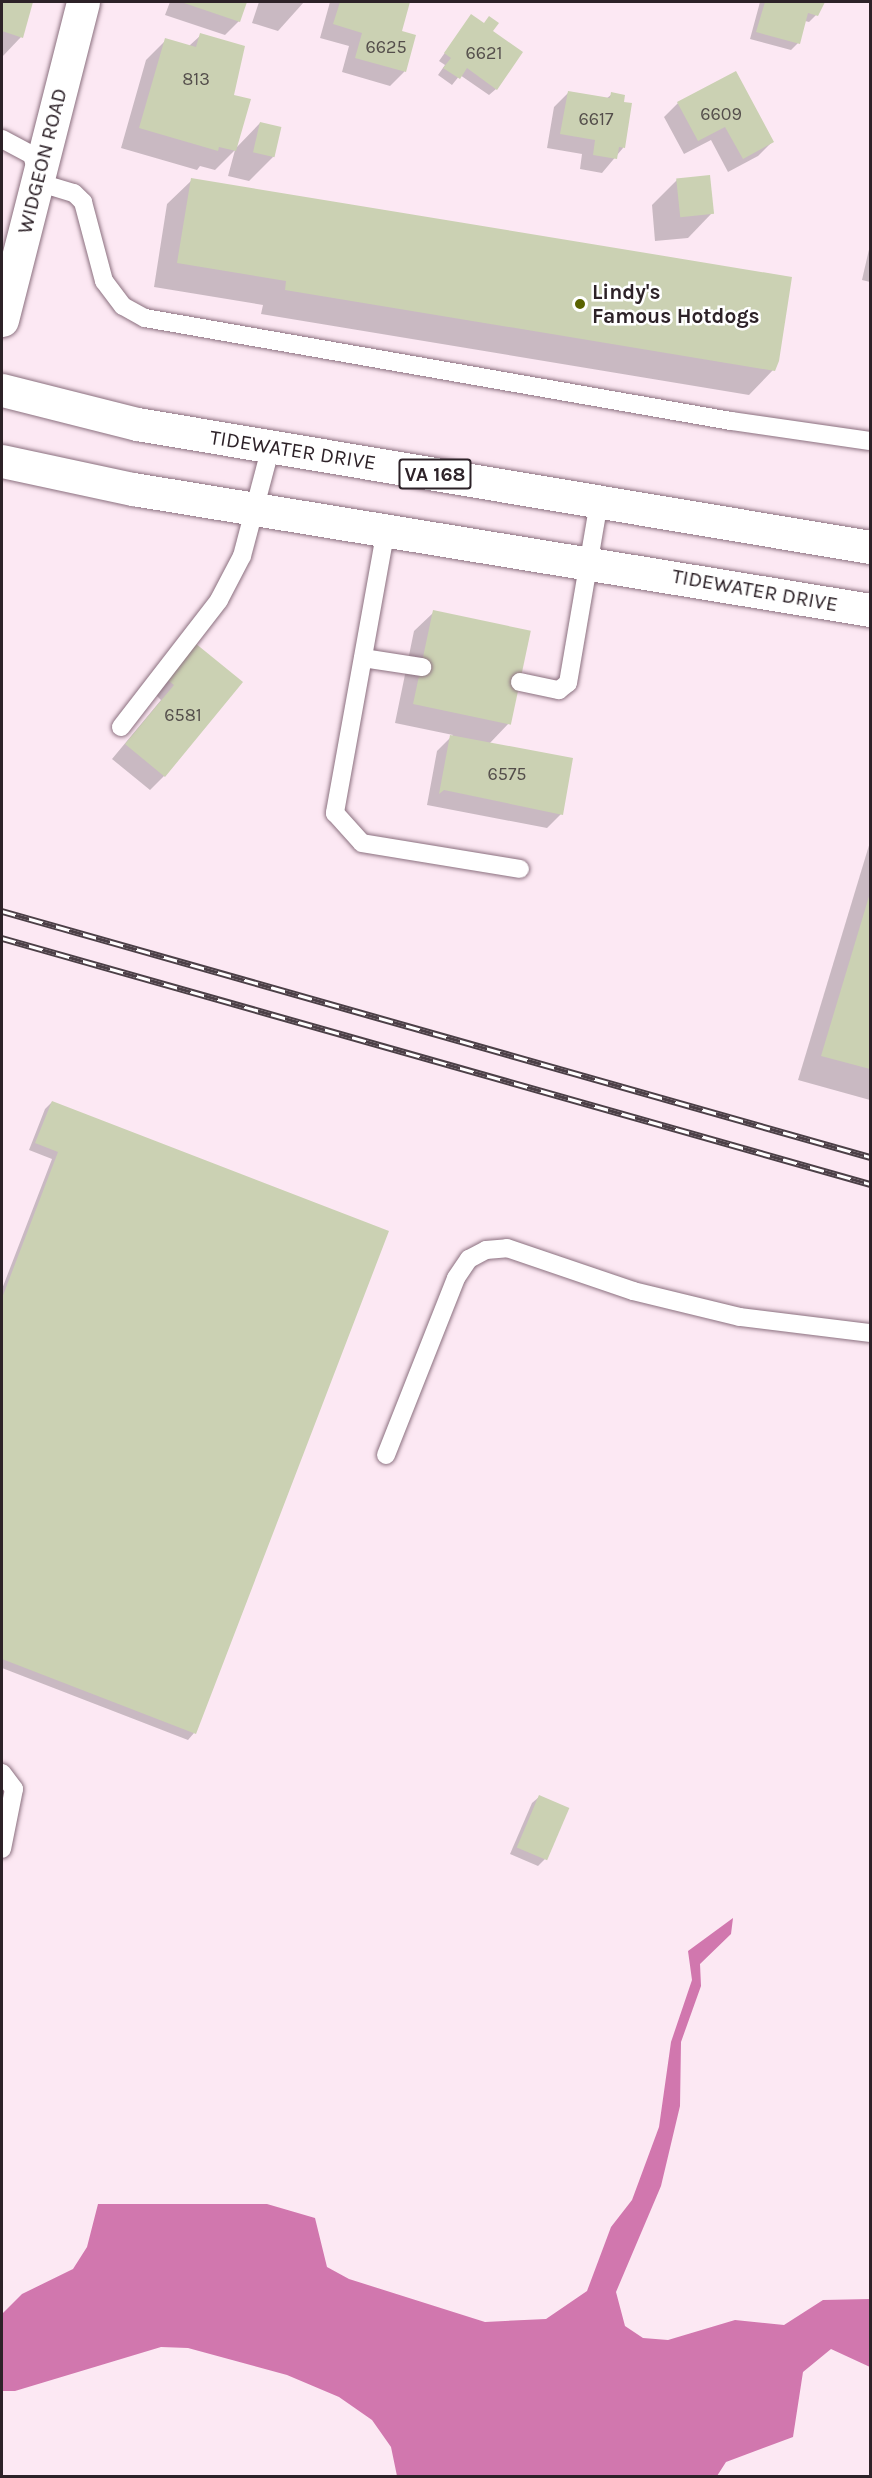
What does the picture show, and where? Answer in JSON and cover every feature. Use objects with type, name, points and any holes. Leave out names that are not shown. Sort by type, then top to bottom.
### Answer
[{"type":"main road","name":"WIDGEON ROAD","points":[[2,320],[83,2]]},
{"type":"main road","name":"TIDEWATER DRIVE","points":[[2,390],[137,424],[870,547]]},
{"type":"main road","name":"TIDEWATER DRIVE","points":[[2,461],[133,489],[588,561],[870,610]]},
{"type":"lane","points":[[2,140],[32,155],[38,176],[47,185],[74,193],[82,202],[104,281],[123,306],[145,318],[719,419],[870,441]]},
{"type":"lane","points":[[121,727],[219,600],[242,556],[271,446]]},
{"type":"lane","points":[[520,682],[559,690],[567,683],[599,501]]},
{"type":"lane","points":[[386,530],[335,813],[362,843],[520,869]]},
{"type":"lane","points":[[363,658],[422,667]]},
{"type":"lane","points":[[386,1455],[456,1278],[470,1259],[486,1250],[507,1248],[633,1291],[740,1317],[870,1334]]},
{"type":"lane","points":[[2,1773],[14,1788],[2,1849]]},
{"type":"shaded area","points":[[733,1918],[731,1934],[700,1964],[701,1986],[681,2042],[680,2106],[661,2186],[616,2292],[625,2326],[643,2338],[668,2340],[735,2320],[784,2325],[823,2300],[870,2299],[870,2367],[831,2349],[803,2372],[793,2437],[726,2462],[717,2476],[397,2476],[391,2447],[372,2420],[339,2397],[287,2375],[188,2348],[161,2347],[15,2391],[2,2391],[2,2314],[22,2294],[73,2269],[87,2247],[98,2204],[267,2204],[315,2218],[327,2267],[349,2279],[485,2322],[546,2319],[587,2291],[611,2227],[632,2200],[659,2127],[671,2042],[692,1980],[688,1951]]},
{"type":"building","points":[[2,2],[33,2],[23,38],[2,31]]},
{"type":"building","points":[[181,2],[247,2],[240,22]]},
{"type":"building","points":[[340,2],[410,2],[402,31],[416,35],[406,72],[355,58],[362,33],[333,24]]},
{"type":"building","points":[[765,2],[825,2],[818,16],[808,13],[800,44],[756,32]]},
{"type":"building","points":[[471,14],[484,23],[489,16],[499,23],[493,31],[523,52],[497,90],[467,68],[460,79],[443,68],[451,58],[444,53]]},
{"type":"building","points":[[200,33],[245,46],[234,95],[251,99],[236,151],[219,147],[218,151],[139,128],[165,38],[196,47]]},
{"type":"building","points":[[736,71],[774,142],[743,159],[725,127],[698,141],[677,102]]},
{"type":"building","points":[[568,91],[610,98],[611,92],[625,95],[624,102],[632,103],[625,148],[619,147],[617,159],[593,155],[595,140],[560,134]]},
{"type":"building","points":[[260,122],[281,127],[274,157],[253,152]]},
{"type":"building","points":[[710,175],[714,214],[680,217],[676,179]]},
{"type":"building","points":[[191,178],[792,277],[779,361],[775,371],[285,290],[286,281],[177,263]]},
{"type":"building","points":[[433,610],[531,631],[511,725],[413,704]]},
{"type":"building","points":[[195,643],[243,682],[165,777],[125,744],[174,685],[166,679]]},
{"type":"building","points":[[450,735],[573,758],[563,815],[444,790],[439,794]]},
{"type":"building","points":[[870,893],[870,1069],[821,1056]]},
{"type":"building","points":[[52,1101],[389,1231],[196,1734],[2,1659],[2,1298],[58,1152],[35,1143]]},
{"type":"building","points":[[539,1795],[569,1808],[547,1860],[517,1847]]},
{"type":"railway","points":[[2,911],[870,1157]]},
{"type":"railway","points":[[2,938],[870,1184]]},
{"type":"place","name":"Lindy's Famous Hotdogs","points":[[580,304]]}]
